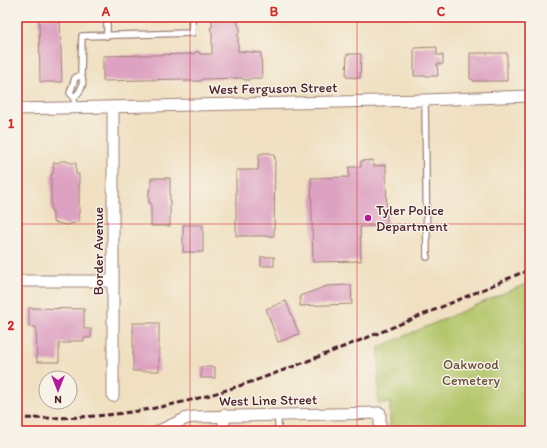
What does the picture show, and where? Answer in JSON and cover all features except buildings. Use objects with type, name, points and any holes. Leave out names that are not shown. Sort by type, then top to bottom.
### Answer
[{"type":"street","name":"West Ferguson Street","points":[[17,108],[74,102],[113,107],[425,100],[530,96]]},
{"type":"street","name":"Border Avenue","points":[[113,107],[113,396]]},
{"type":"street","points":[[17,281],[113,281]]},
{"type":"street","name":"West Line Street","points":[[159,431],[187,418],[278,414],[380,413],[380,431]]},
{"type":"street","points":[[224,416],[224,431]]},
{"type":"lane","points":[[107,17],[107,36]]},
{"type":"lane","points":[[74,102],[80,93],[84,80],[82,75],[82,36],[192,33],[192,17]]},
{"type":"lane","points":[[74,102],[70,93],[75,78],[82,75]]},
{"type":"lane","points":[[425,100],[427,257]]},
{"type":"lane","points":[[278,414],[278,431]]},
{"type":"green space","name":"Oakwood Cemetery","points":[[530,282],[530,431],[390,431],[390,403],[378,403],[379,347]]},
{"type":"railway","points":[[17,418],[56,418],[116,414],[193,400],[231,389],[323,355],[530,269]]},
{"type":"place","name":"Tyler Police Department","points":[[368,218]]}]
